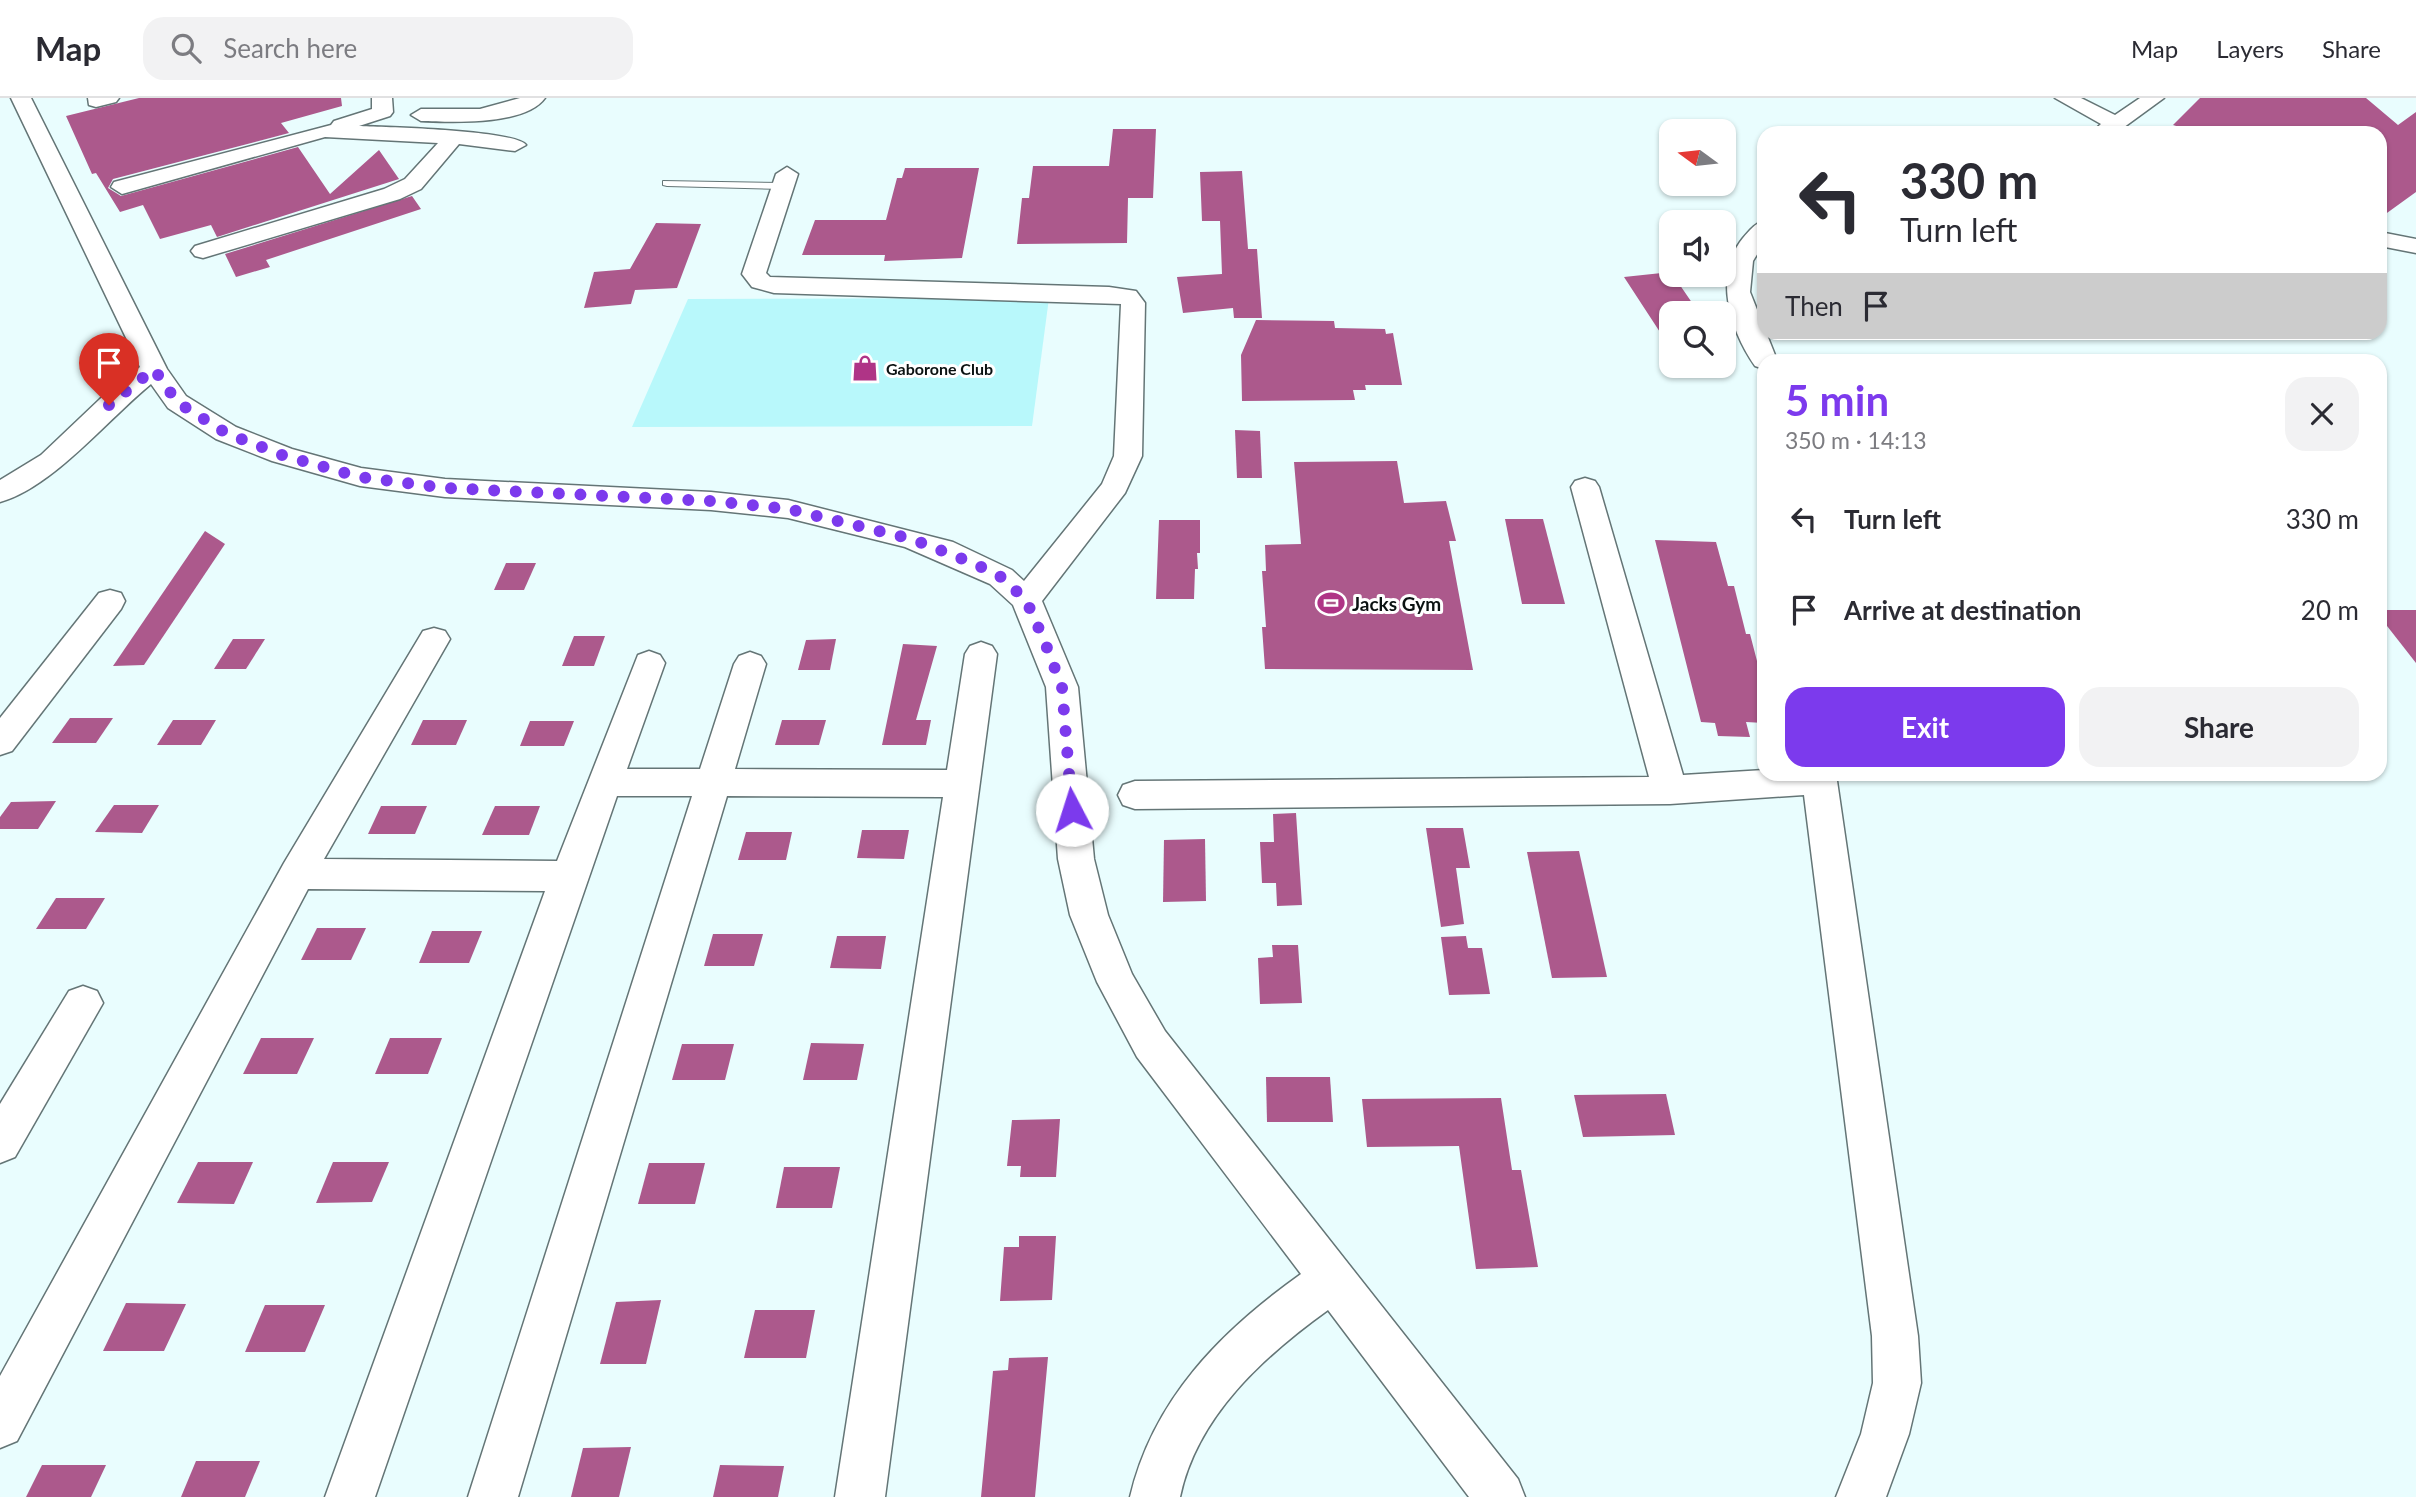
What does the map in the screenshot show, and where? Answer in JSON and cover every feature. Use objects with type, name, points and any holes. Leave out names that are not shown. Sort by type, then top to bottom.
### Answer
[{"type":"street","points":[[21,98],[154,369],[177,402],[226,433],[282,455],[359,477],[445,488],[711,501],[813,513],[943,549],[1001,577],[1026,600],[1062,687],[1076,859],[1089,915],[1116,982],[1152,1044],[1500,1497]]},
{"type":"street","points":[[122,187],[324,131],[382,105],[481,114],[515,107],[535,98]]},
{"type":"street","points":[[2065,98],[2106,126]]},
{"type":"street","points":[[2112,126],[2154,98]]},
{"type":"street","points":[[324,131],[454,137],[515,145]]},
{"type":"street","points":[[204,251],[392,194],[413,184],[454,137]]},
{"type":"street","points":[[785,180],[754,274],[761,282],[774,286],[1110,294],[1127,296],[1133,303],[1128,456],[1115,487],[1026,600]]},
{"type":"street","points":[[1757,236],[1740,257],[1735,283],[1762,354]]},
{"type":"street","points":[[2387,240],[2416,246]]},
{"type":"street","points":[[0,493],[51,461],[109,405],[154,369]]},
{"type":"street","points":[[1585,487],[1670,790]]},
{"type":"street","points":[[0,742],[110,601]]},
{"type":"street","points":[[0,1424],[297,874],[435,639]]},
{"type":"street","points":[[860,1497],[981,654]]},
{"type":"street","points":[[350,1497],[569,876],[649,663]]},
{"type":"street","points":[[493,1497],[750,664]]},
{"type":"street","points":[[1135,795],[1670,790],[1773,781]]},
{"type":"street","points":[[1820,781],[1887,1262],[1895,1348],[1897,1383],[1885,1434],[1861,1497]]},
{"type":"street","points":[[604,782],[962,784]]},
{"type":"street","points":[[297,874],[569,876]]},
{"type":"street","points":[[0,1143],[83,1003]]},
{"type":"street","points":[[1155,1497],[1158,1476],[1195,1406],[1247,1345],[1332,1279]]},
{"type":"lane","points":[[667,183],[785,180]]},
{"type":"shaded area","points":[[1049,298],[1032,426],[632,427],[688,299]]},
{"type":"building","points":[[139,98],[341,98],[342,106],[281,123],[289,133],[113,179],[108,188],[121,196],[298,147],[330,194],[379,150],[399,179],[217,237],[211,225],[160,239],[143,205],[120,212],[96,173],[92,174],[66,116]]},
{"type":"building","points":[[2200,98],[2366,98],[2398,125],[2416,112],[2416,192],[2387,213],[2387,126],[2173,125]]},
{"type":"building","points":[[1113,129],[1156,129],[1153,198],[1128,198],[1127,243],[1017,244],[1022,198],[1029,198],[1033,166],[1109,166]]},
{"type":"building","points":[[905,168],[979,168],[962,258],[884,261],[885,255],[802,255],[815,220],[886,220],[897,178],[902,178]]},
{"type":"building","points":[[1242,171],[1248,249],[1257,249],[1262,318],[1234,318],[1233,308],[1183,313],[1177,277],[1222,274],[1220,221],[1202,221],[1200,172]]},
{"type":"building","points":[[412,196],[421,209],[266,260],[270,267],[236,277],[225,254]]},
{"type":"building","points":[[656,223],[701,224],[677,288],[635,290],[631,304],[584,308],[594,272],[630,269]]},
{"type":"building","points":[[1659,273],[1659,287],[1681,287],[1691,301],[1659,301],[1659,331],[1624,277]]},
{"type":"building","points":[[1256,320],[1334,321],[1335,328],[1385,329],[1386,334],[1393,333],[1402,385],[1365,385],[1366,390],[1353,390],[1355,400],[1242,401],[1241,355]]},
{"type":"building","points":[[1235,430],[1260,431],[1262,478],[1237,478]]},
{"type":"building","points":[[1397,461],[1404,503],[1446,501],[1456,541],[1449,541],[1473,670],[1265,669],[1262,627],[1266,627],[1262,571],[1266,571],[1265,545],[1301,544],[1294,462]]},
{"type":"building","points":[[1505,519],[1543,519],[1565,604],[1522,604]]},
{"type":"building","points":[[1159,520],[1200,520],[1200,553],[1197,553],[1194,599],[1156,599]]},
{"type":"building","points":[[205,531],[225,544],[144,665],[113,666]]},
{"type":"building","points":[[1655,540],[1716,542],[1728,586],[1734,586],[1746,634],[1750,634],[1757,661],[1757,723],[1746,722],[1750,737],[1718,736],[1715,723],[1701,722]]},
{"type":"building","points":[[506,563],[536,563],[524,590],[494,590]]},
{"type":"building","points":[[2387,610],[2416,610],[2416,663],[2387,626]]},
{"type":"building","points":[[574,636],[605,636],[594,666],[562,666]]},
{"type":"building","points":[[233,639],[265,639],[246,669],[214,669]]},
{"type":"building","points":[[836,639],[830,670],[798,670],[806,640]]},
{"type":"building","points":[[903,644],[937,646],[916,720],[931,720],[926,745],[882,745]]},
{"type":"building","points":[[70,718],[113,718],[96,743],[52,743]]},
{"type":"building","points":[[173,720],[216,720],[201,745],[157,745]]},
{"type":"building","points":[[423,720],[467,720],[456,745],[411,745]]},
{"type":"building","points":[[782,720],[826,720],[819,745],[775,745]]},
{"type":"building","points":[[530,721],[574,721],[564,746],[520,746]]},
{"type":"building","points":[[56,801],[38,829],[0,829],[0,817],[11,802]]},
{"type":"building","points":[[114,805],[159,805],[142,833],[95,832]]},
{"type":"building","points":[[381,806],[427,806],[415,834],[368,834]]},
{"type":"building","points":[[495,806],[540,806],[529,835],[482,835]]},
{"type":"building","points":[[1296,813],[1302,905],[1277,906],[1276,883],[1262,883],[1260,842],[1274,842],[1273,814]]},
{"type":"building","points":[[1426,828],[1463,828],[1470,868],[1456,868],[1464,924],[1441,927]]},
{"type":"building","points":[[862,830],[909,830],[904,859],[857,858]]},
{"type":"building","points":[[746,832],[792,832],[786,860],[738,860]]},
{"type":"building","points":[[1205,839],[1206,901],[1163,902],[1164,840]]},
{"type":"building","points":[[1579,851],[1607,977],[1552,978],[1527,852]]},
{"type":"building","points":[[56,898],[105,898],[86,929],[36,929]]},
{"type":"building","points":[[317,928],[366,928],[351,960],[301,960]]},
{"type":"building","points":[[432,931],[482,931],[469,963],[419,963]]},
{"type":"building","points":[[713,934],[763,934],[754,966],[704,966]]},
{"type":"building","points":[[837,936],[886,936],[881,969],[830,968]]},
{"type":"building","points":[[1466,936],[1468,948],[1482,948],[1490,994],[1449,995],[1441,937]]},
{"type":"building","points":[[1272,945],[1298,945],[1302,1003],[1260,1004],[1258,958],[1273,957]]},
{"type":"building","points":[[261,1038],[314,1038],[297,1074],[243,1074]]},
{"type":"building","points":[[390,1038],[442,1038],[428,1074],[375,1074]]},
{"type":"building","points":[[811,1043],[864,1044],[857,1080],[803,1080]]},
{"type":"building","points":[[682,1044],[734,1044],[725,1080],[672,1080]]},
{"type":"building","points":[[1266,1077],[1330,1077],[1333,1122],[1267,1122]]},
{"type":"building","points":[[1666,1094],[1675,1135],[1583,1137],[1574,1095]]},
{"type":"building","points":[[1501,1098],[1512,1170],[1521,1170],[1538,1267],[1476,1269],[1459,1146],[1367,1147],[1362,1099]]},
{"type":"building","points":[[1060,1119],[1056,1177],[1020,1177],[1021,1166],[1007,1166],[1012,1120]]},
{"type":"building","points":[[198,1162],[253,1162],[234,1204],[177,1203]]},
{"type":"building","points":[[333,1162],[389,1162],[372,1202],[316,1203]]},
{"type":"building","points":[[649,1163],[705,1163],[695,1204],[638,1204]]},
{"type":"building","points":[[784,1167],[840,1167],[832,1208],[776,1208]]},
{"type":"building","points":[[1019,1236],[1056,1236],[1052,1300],[1000,1301],[1004,1247],[1019,1247]]},
{"type":"building","points":[[661,1300],[646,1364],[600,1364],[616,1302]]},
{"type":"building","points":[[126,1303],[186,1304],[164,1351],[103,1351]]},
{"type":"building","points":[[265,1305],[325,1305],[305,1352],[245,1352]]},
{"type":"building","points":[[755,1310],[815,1310],[806,1358],[744,1358]]},
{"type":"building","points":[[1048,1357],[1035,1497],[981,1497],[993,1371],[1008,1370],[1009,1358]]},
{"type":"building","points":[[631,1447],[619,1497],[571,1497],[583,1448]]},
{"type":"building","points":[[196,1461],[260,1461],[245,1497],[181,1497]]},
{"type":"building","points":[[42,1465],[106,1465],[91,1497],[26,1497]]},
{"type":"building","points":[[720,1465],[784,1466],[778,1497],[713,1497]]},
{"type":"place","name":"Gaborone Club","points":[[865,368]]},
{"type":"place","name":"Jacks Gym","points":[[1331,603]]},
{"type":"route","points":[[109,405],[154,369],[177,402],[226,433],[282,455],[359,477],[445,488],[711,501],[788,509],[825,516],[943,549],[1001,577],[1026,600],[1062,687],[1072,810]]}]
